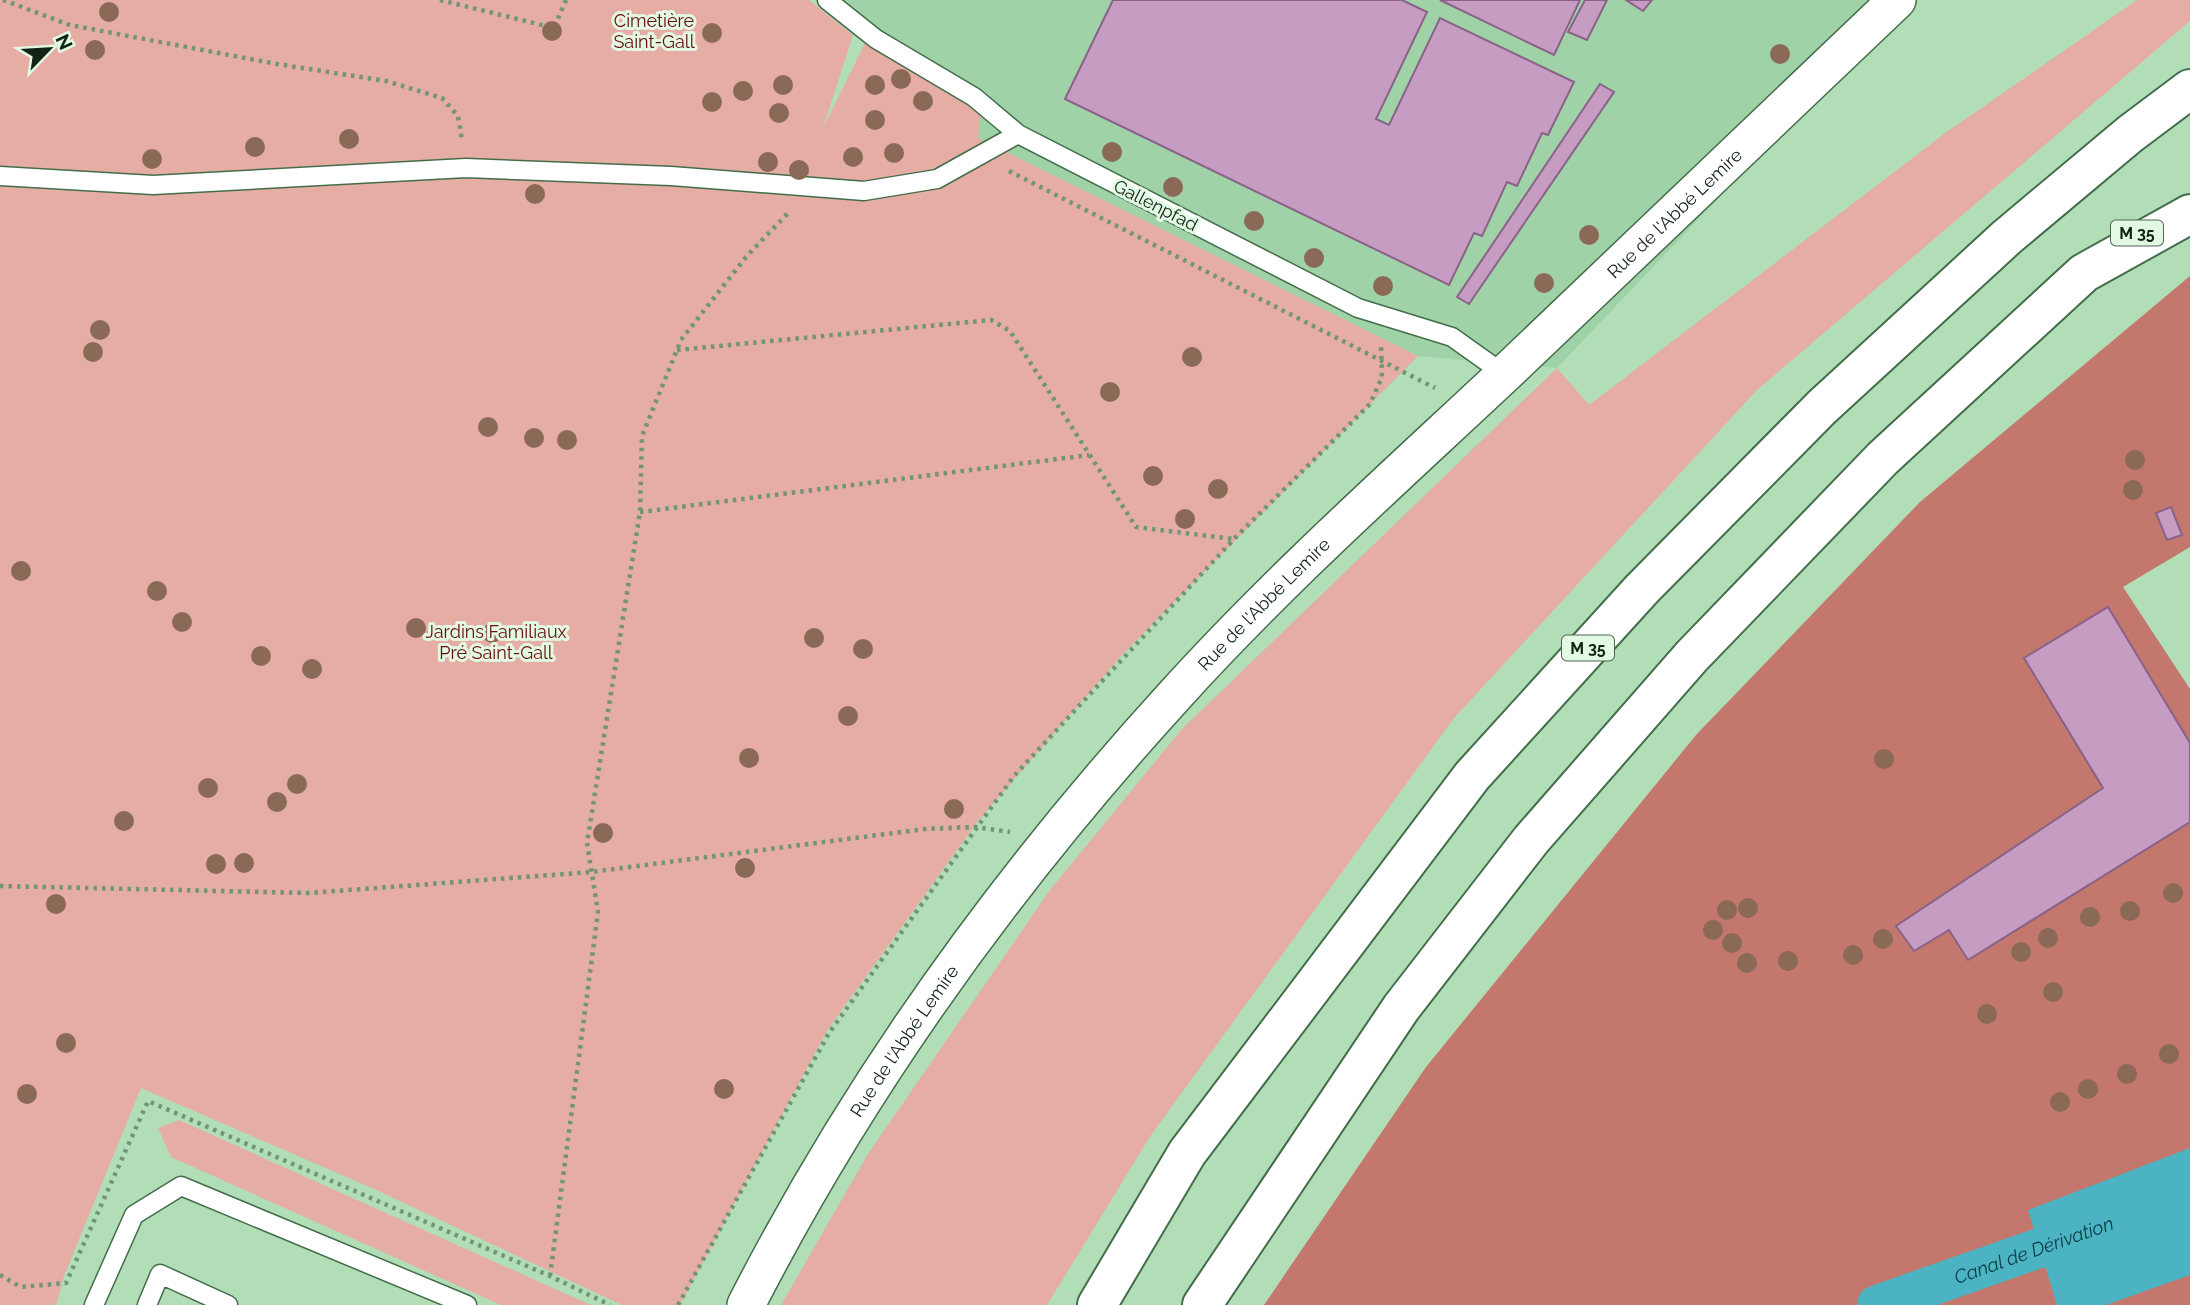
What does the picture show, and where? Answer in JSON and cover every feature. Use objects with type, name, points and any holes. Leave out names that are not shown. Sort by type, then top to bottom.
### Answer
[{"type":"highway","name":"M 35","points":[[1097,1305],[1187,1153],[1472,776],[1642,589],[1822,407],[2007,237],[2130,134],[2190,89]]},
{"type":"highway","name":"M 35","points":[[1202,1305],[1401,1008],[1531,840],[1692,656],[1864,478],[2084,273],[2190,193]]},
{"type":"highway","points":[[2084,273],[2190,214]]},
{"type":"street","name":"Rue de l'Abbé Lemire","points":[[746,1305],[773,1252],[860,1108],[1002,901],[1111,766],[1240,626],[1897,0]]},
{"type":"lane","name":"Gallenpfad","points":[[827,0],[876,38],[974,97],[1017,134],[1358,308],[1452,337],[1504,374]]},
{"type":"lane","points":[[0,176],[153,185],[466,168],[671,176],[864,191],[937,178],[1017,134]]},
{"type":"lane","points":[[94,1305],[134,1215],[181,1186],[467,1305]]},
{"type":"lane","points":[[147,1305],[160,1274],[228,1305]]},
{"type":"path","points":[[3,0],[70,25],[277,65],[386,81],[442,98],[458,116],[466,168]]},
{"type":"path","points":[[440,0],[554,28],[566,0]]},
{"type":"path","points":[[979,156],[1470,406]]},
{"type":"path","points":[[551,1276],[598,912],[587,844],[640,512],[642,436],[681,340],[746,257],[814,187]]},
{"type":"path","points":[[678,1305],[829,1033],[976,827],[1049,736],[1234,539],[1370,404],[1382,377],[1379,314]]},
{"type":"path","points":[[677,350],[991,320],[1010,331],[1136,527],[1211,534],[1234,539]]},
{"type":"path","points":[[640,512],[1089,454]]},
{"type":"path","points":[[0,886],[309,893],[591,873],[912,831],[976,827],[1054,838]]},
{"type":"shaded area","points":[[837,0],[1907,0],[1557,368],[1418,356],[977,138],[984,93],[873,27]]},
{"type":"shaded area","points":[[2190,276],[2190,547],[2123,587],[2190,689],[2190,1305],[1264,1305],[1426,1067],[1696,735],[1920,502]]},
{"type":"green space","name":"Jardins Familiaux Pré Saint-Gall","points":[[0,0],[809,0],[853,35],[823,128],[873,27],[984,93],[978,138],[1418,356],[1122,655],[978,821],[828,1029],[680,1305],[622,1305],[372,1188],[141,1088],[64,1276],[56,1305],[0,1305]]},
{"type":"green space","points":[[2137,0],[2190,0],[2190,21],[1757,390],[1454,718],[1151,1135],[1047,1305],[781,1305],[868,1154],[1050,890],[1182,729],[1557,368],[1589,405],[1944,134]]},
{"type":"green space","points":[[179,1120],[591,1305],[501,1305],[171,1157],[158,1128]]},
{"type":"water","points":[[2190,1148],[2190,1275],[2106,1305],[2057,1305],[2028,1210]]},
{"type":"building","points":[[1113,0],[1402,0],[1427,12],[1376,119],[1389,125],[1440,18],[1574,82],[1548,135],[1542,133],[1517,186],[1507,182],[1482,236],[1474,233],[1449,285],[1065,99]]},
{"type":"building","points":[[1440,0],[1580,0],[1554,55]]},
{"type":"building","points":[[1585,0],[1607,0],[1587,40],[1568,32]]},
{"type":"building","points":[[1626,0],[1652,0],[1643,11]]},
{"type":"building","points":[[1600,84],[1614,92],[1469,304],[1457,297]]},
{"type":"building","points":[[2171,507],[2182,535],[2167,540],[2156,513]]},
{"type":"building","points":[[2108,607],[2190,743],[2190,822],[1968,960],[1949,930],[1914,951],[1896,926],[2103,788],[2024,658]]},
{"type":"waterway","name":"Canal de Dérivation","points":[[1877,1305],[2190,1195]]},
{"type":"park label","name":"Cimetière Saint-Gall","points":[[654,30]]}]
